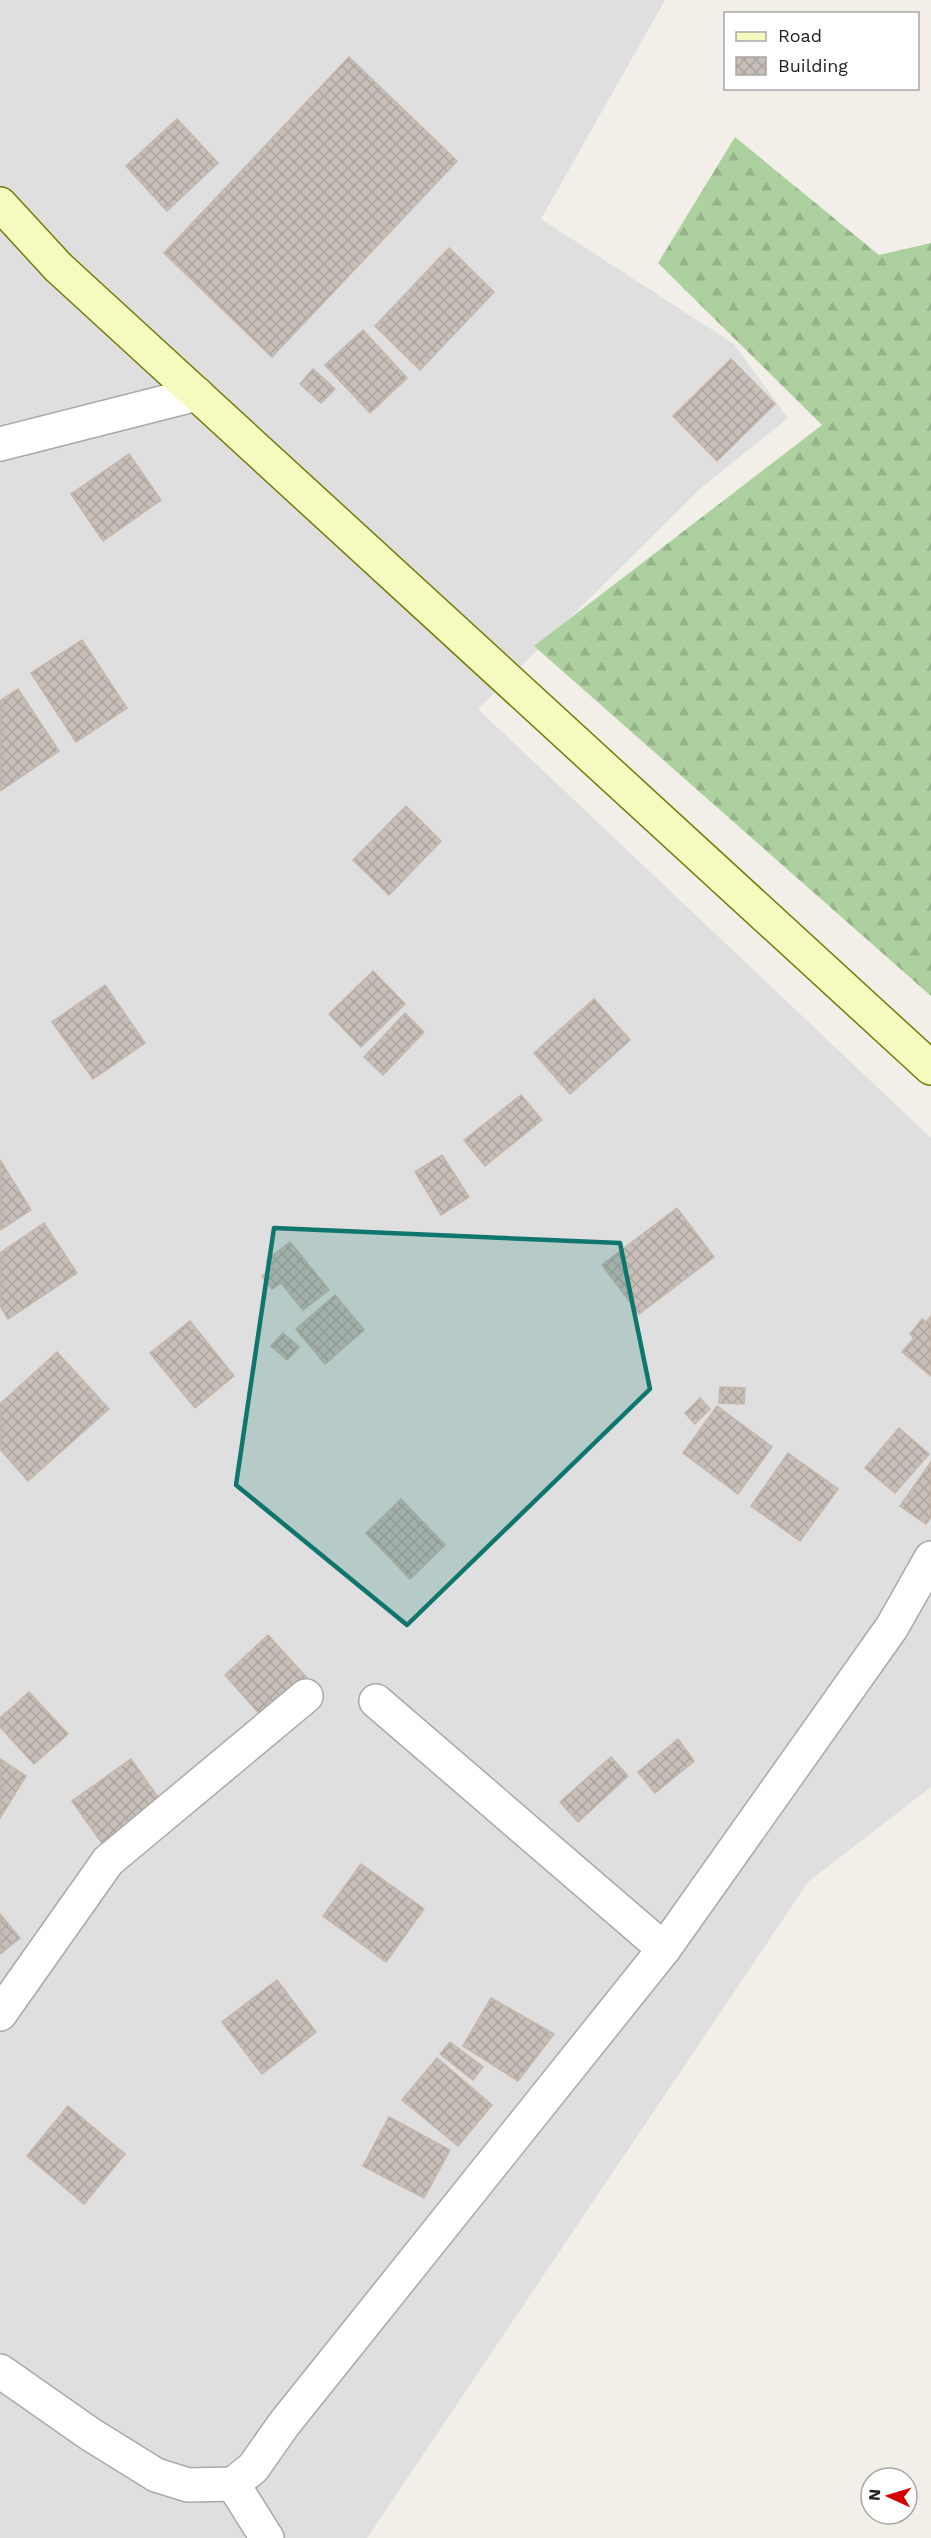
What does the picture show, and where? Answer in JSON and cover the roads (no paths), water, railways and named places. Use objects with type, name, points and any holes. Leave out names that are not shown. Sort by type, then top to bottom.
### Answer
[{"type":"main road","points":[[0,204],[58,267],[931,1068]]},
{"type":"street","points":[[0,444],[197,394]]},
{"type":"street","points":[[0,2371],[90,2434],[156,2475],[188,2485],[233,2484],[254,2468],[284,2424],[664,1949],[892,1627],[931,1558]]},
{"type":"street","points":[[0,2014],[108,1861],[306,1696]]},
{"type":"street","points":[[376,1701],[664,1949]]},
{"type":"street","points":[[233,2484],[267,2538]]}]
